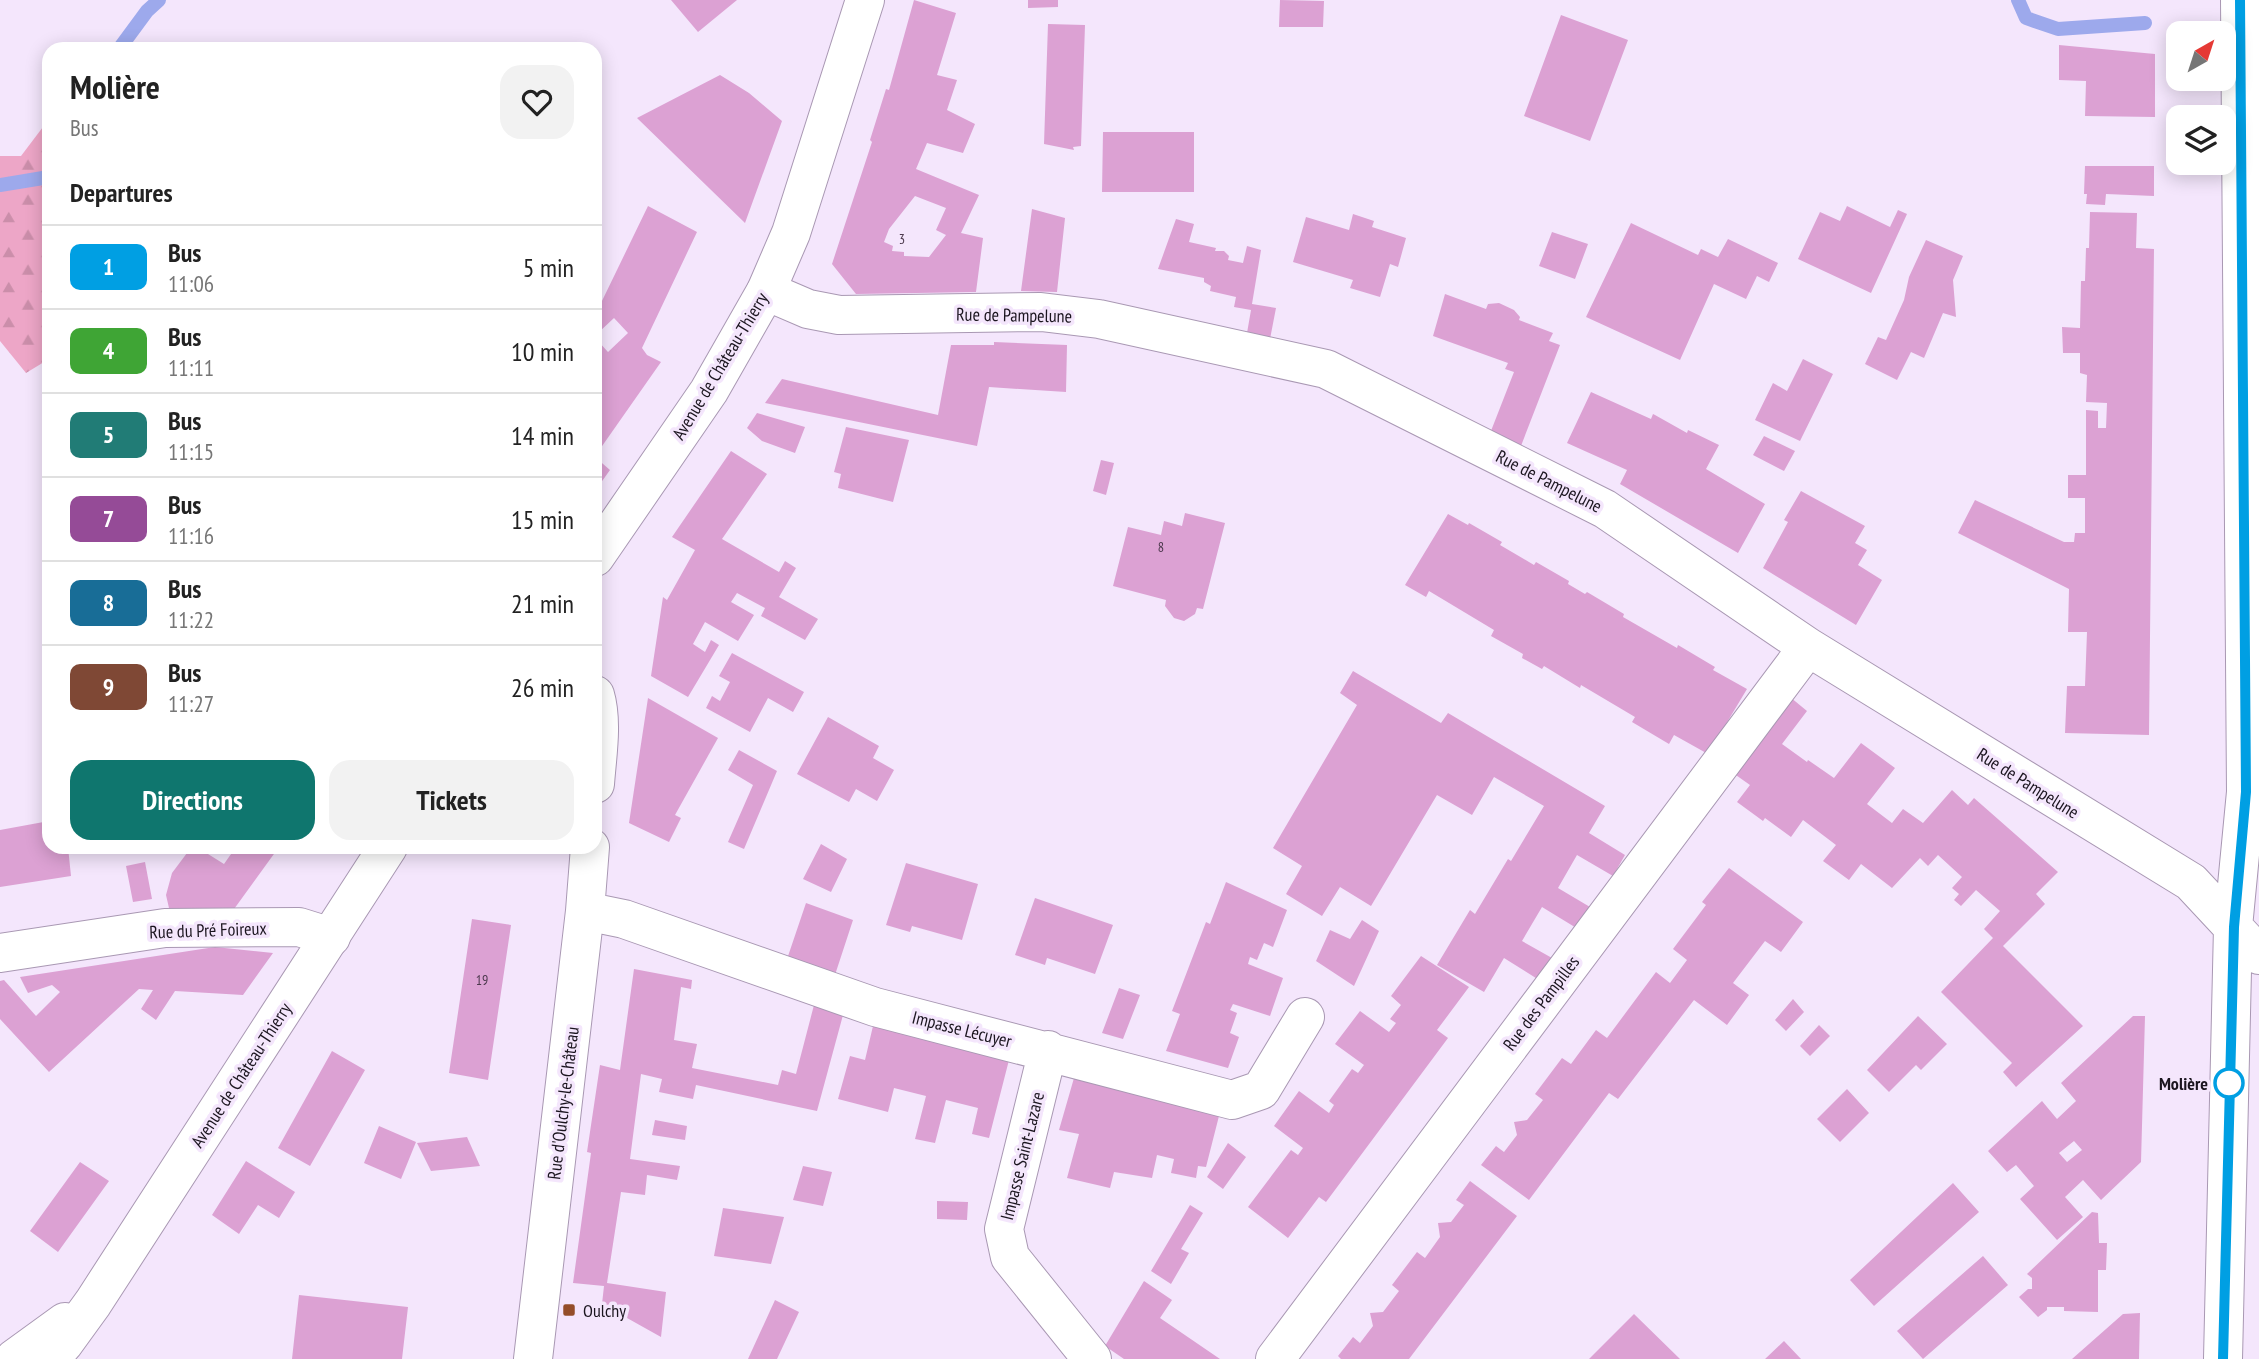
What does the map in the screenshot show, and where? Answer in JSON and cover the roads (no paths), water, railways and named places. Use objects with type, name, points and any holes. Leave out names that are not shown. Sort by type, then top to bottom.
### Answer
[{"type":"street","name":"Avenue de Château-Thierry","points":[[602,547],[709,391],[766,291],[791,233],[865,0]]},
{"type":"street","points":[[2223,1359],[2234,927],[2253,792],[2240,0]]},
{"type":"street","name":"Rue de Pampelune","points":[[766,291],[808,309],[839,315],[1041,312],[1099,319],[1326,369],[1605,509],[1808,648],[2191,882],[2259,955]]},
{"type":"street","name":"Rue des Pampilles","points":[[1275,1359],[1808,648]]},
{"type":"street","name":"Avenue de Château-Thierry","points":[[50,1359],[93,1303],[384,854]]},
{"type":"street","name":"Rue d'Oulchy-le-Château","points":[[533,1359],[589,854]]},
{"type":"street","name":"Impasse Lécuyer","points":[[585,911],[624,919],[875,1007],[1232,1100],[1261,1090],[1305,1017]]},
{"type":"street","name":"Rue du Pré Foireux","points":[[0,953],[165,928],[299,927],[331,937]]},
{"type":"street","name":"Impasse Saint-Lazare","points":[[1048,1050],[1004,1229],[1010,1256],[1092,1359]]},
{"type":"street","name":"Avenue de Château-Thierry","points":[[14,1359],[93,1303]]},
{"type":"waterway","points":[[124,42],[147,11],[159,0]]},
{"type":"waterway","points":[[2018,0],[2026,18],[2058,29],[2145,23]]},
{"type":"waterway","points":[[0,185],[42,178]]},
{"type":"place","name":"Molière","points":[[2229,1083]]},
{"type":"place","name":"Oulchy","points":[[569,1310]]}]
